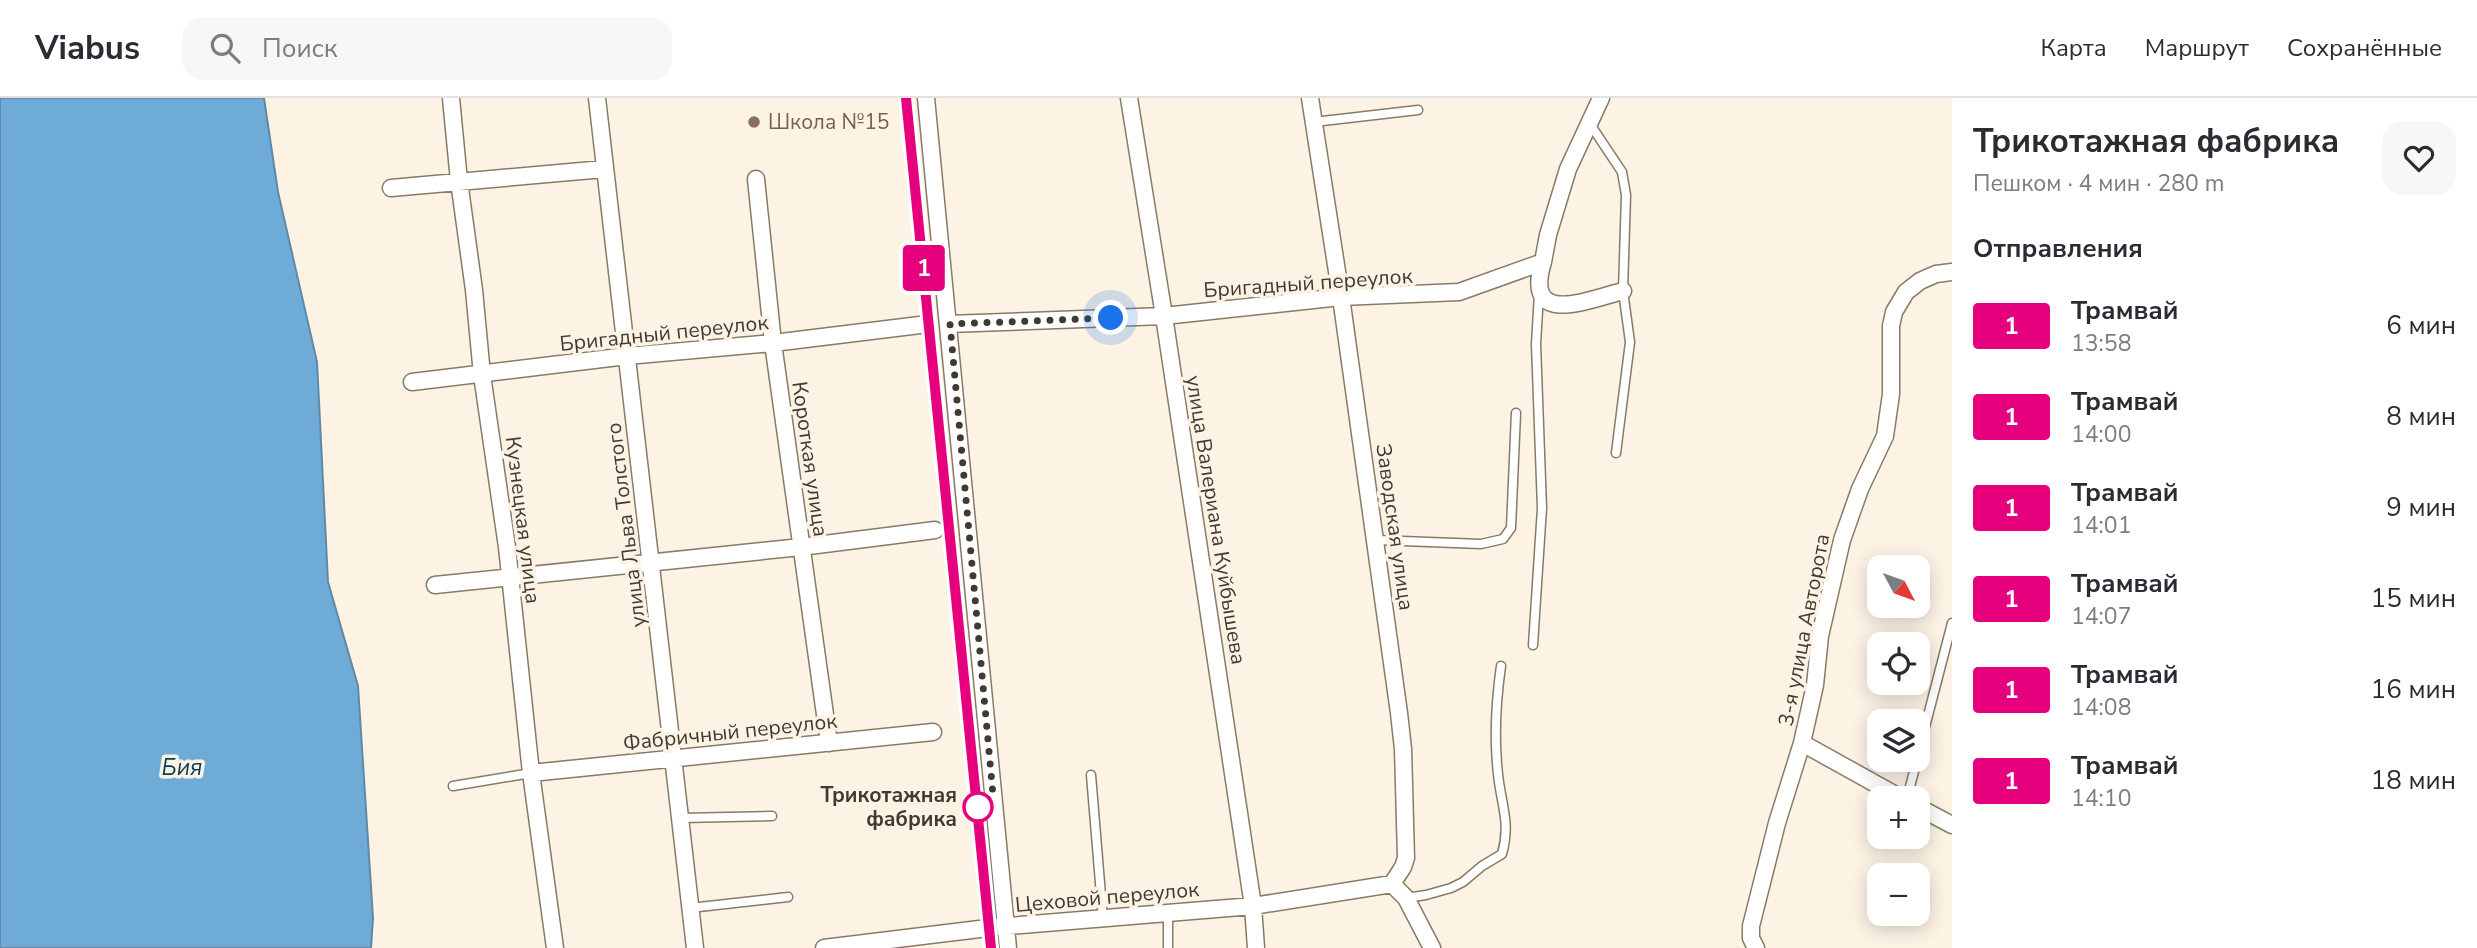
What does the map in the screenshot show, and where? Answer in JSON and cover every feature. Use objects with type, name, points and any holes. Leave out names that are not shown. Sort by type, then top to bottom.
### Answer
[{"type":"street","name":"Кузнецкая улица","points":[[451,98],[482,375],[555,948]]},
{"type":"street","name":"улица Льва Толстого","points":[[597,98],[695,948]]},
{"type":"street","points":[[926,98],[950,324],[1008,948]]},
{"type":"street","name":"улица Валериана Куйбышева","points":[[1129,98],[1253,906],[1256,948]]},
{"type":"street","name":"Заводская улица","points":[[1310,98],[1376,540],[1403,749],[1406,858],[1392,884]]},
{"type":"street","points":[[1601,98],[1568,169],[1548,235],[1539,291],[1549,302],[1567,306],[1623,291]]},
{"type":"street","points":[[391,187],[604,169]]},
{"type":"street","name":"Короткая улица","points":[[755,179],[773,343],[828,743]]},
{"type":"street","name":"Бригадный переулок","points":[[950,324],[1164,316],[1341,297],[1459,292],[1543,262]]},
{"type":"street","name":"3-я улица Авторота","points":[[1756,948],[1751,938],[1751,926],[1777,823],[1802,743],[1815,685],[1820,636],[1842,540],[1851,512],[1885,436],[1891,394],[1891,326],[1894,312],[1906,292],[1920,281],[1936,274],[1952,272]]},
{"type":"street","name":"Бригадный переулок","points":[[412,382],[920,325]]},
{"type":"street","points":[[435,585],[509,575],[801,547],[935,530]]},
{"type":"street","name":"Фабричный переулок","points":[[531,773],[572,771],[933,732]]},
{"type":"street","points":[[1802,743],[1882,786]]},
{"type":"street","points":[[1930,813],[1952,825]]},
{"type":"street","points":[[1392,884],[1405,898],[1432,948]]},
{"type":"street","name":"Цеховой переулок","points":[[824,948],[1006,926],[1253,906],[1392,884]]},
{"type":"lane","points":[[1314,122],[1418,110]]},
{"type":"lane","points":[[1590,124],[1622,172],[1625,183],[1623,291],[1630,342],[1616,453]]},
{"type":"lane","points":[[1533,645],[1542,508],[1536,344],[1539,291]]},
{"type":"lane","points":[[1376,540],[1481,544],[1503,539],[1511,528],[1516,413]]},
{"type":"lane","points":[[1930,709],[1952,623]]},
{"type":"lane","points":[[1405,898],[1451,888],[1502,854],[1507,818],[1496,749],[1497,696],[1501,666]]},
{"type":"lane","points":[[453,786],[531,773]]},
{"type":"lane","points":[[1091,775],[1103,919]]},
{"type":"lane","points":[[681,818],[772,816]]},
{"type":"lane","points":[[690,908],[788,897]]},
{"type":"lane","points":[[1168,914],[1168,948]]},
{"type":"water","name":"Бия","points":[[0,98],[264,98],[278,192],[317,362],[328,582],[358,686],[373,918],[371,948],[0,948]]},
{"type":"tram line","name":"1","points":[[906,98],[991,948]]},
{"type":"tram line","points":[[912,98],[998,948]]},
{"type":"place","name":"Школа №15","points":[[754,122]]},
{"type":"place","name":"Трикотажная фабрика","points":[[978,807]]},
{"type":"route","points":[[978,807],[993,795],[950,324],[1111,318]]}]
